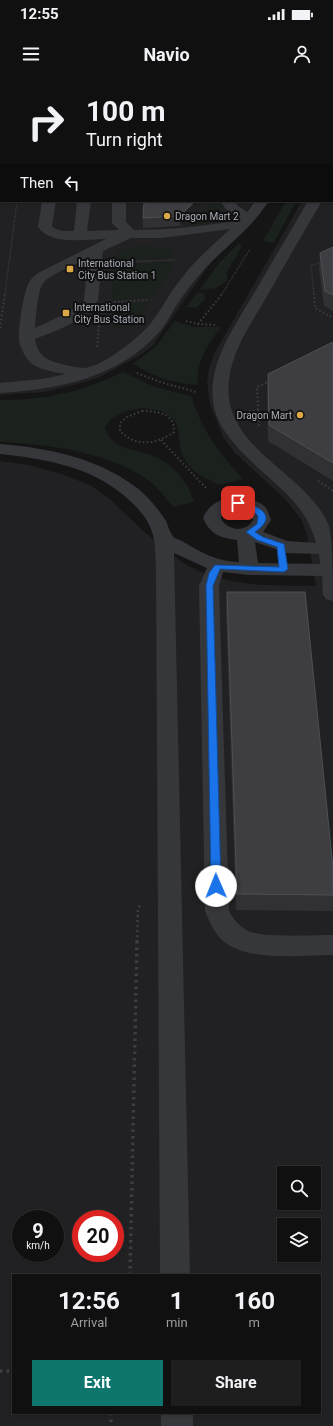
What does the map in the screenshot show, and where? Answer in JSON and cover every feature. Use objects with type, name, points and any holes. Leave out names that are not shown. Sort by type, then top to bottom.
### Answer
[{"type":"street","points":[[49,202],[45,224],[46,229],[61,234],[162,234],[203,230],[247,220]]},
{"type":"street","points":[[80,235],[84,202]]},
{"type":"street","points":[[119,202],[119,223],[125,231],[130,234]]},
{"type":"street","points":[[228,202],[233,209],[247,220]]},
{"type":"street","points":[[0,388],[48,383],[86,372],[115,360],[144,338],[154,328],[170,305],[200,254],[247,220],[261,202]]},
{"type":"street","points":[[314,202],[244,323],[223,370],[220,394],[224,412],[235,434],[249,450],[299,496],[308,506],[319,524],[331,570],[333,595]]},
{"type":"street","points":[[86,372],[57,367],[34,358],[27,347],[26,337],[28,317],[36,284],[38,280],[48,273],[95,255],[130,234]]},
{"type":"street","points":[[162,234],[184,238],[200,254]]},
{"type":"street","points":[[26,337],[80,312],[90,303],[95,255]]},
{"type":"street","points":[[0,449],[52,456],[87,466],[105,475],[122,485],[148,509],[158,523],[163,538],[165,568],[175,1274]]},
{"type":"street","points":[[248,533],[261,525],[262,520],[258,510],[246,504],[230,503],[217,509],[212,518],[216,527],[229,533],[248,533],[281,546],[298,549],[326,548]]},
{"type":"street","points":[[248,533],[249,569]]},
{"type":"street","points":[[163,538],[190,555],[218,566],[249,569],[331,570]]},
{"type":"street","points":[[281,546],[284,569]]},
{"type":"street","points":[[218,566],[213,573],[210,586],[217,911],[221,922],[228,932],[239,940],[252,944],[333,945]]},
{"type":"street","points":[[177,1414],[177,1426]]},
{"type":"path","points":[[0,328],[17,202]]},
{"type":"path","points":[[198,324],[227,287],[251,247]]},
{"type":"path","points":[[95,255],[200,254]]},
{"type":"path","points":[[326,260],[311,266],[315,308],[333,318]]},
{"type":"path","points":[[90,303],[170,305],[183,320],[198,324],[214,325],[244,323]]},
{"type":"path","points":[[115,360],[133,371],[160,382],[198,392],[220,394]]},
{"type":"path","points":[[260,430],[257,387],[271,380]]},
{"type":"path","points":[[142,411],[161,413],[173,421],[175,426],[174,432],[161,440],[142,442],[125,437],[120,432],[118,426],[120,421],[125,416],[142,411]]},
{"type":"path","points":[[161,440],[222,506]]},
{"type":"path","points":[[313,478],[333,491]]},
{"type":"path","points":[[130,1274],[138,908],[145,902],[170,901]]},
{"type":"path","points":[[0,1371],[12,1371]]},
{"type":"path","points":[[111,1414],[111,1426]]},
{"type":"shaded area","name":"Dragon Mart 2","points":[[0,202],[253,202],[153,345],[142,354],[100,377],[77,384],[45,392],[0,395]]},
{"type":"shaded area","points":[[285,202],[295,202],[274,243],[263,241]]},
{"type":"shaded area","points":[[301,202],[333,202],[333,1426],[0,1426],[0,461],[29,465],[62,474],[92,486],[112,501],[142,530],[183,563],[203,573],[231,581],[260,585],[316,586],[307,534],[301,519],[286,500],[235,453],[223,437],[210,404],[207,382],[209,369],[214,354]]},
{"type":"shaded area","points":[[210,204],[223,206],[204,228],[190,225]]},
{"type":"shaded area","points":[[239,243],[242,244],[238,254],[227,271],[227,281],[216,288],[200,290],[219,263]]},
{"type":"shaded area","points":[[144,246],[164,248],[172,251],[174,258],[113,260],[118,253],[122,251]]},
{"type":"shaded area","points":[[172,262],[170,274],[150,298],[112,300],[113,264]]},
{"type":"shaded area","points":[[198,292],[204,294],[205,299],[196,308],[186,307]]},
{"type":"shaded area","points":[[148,302],[138,326],[114,328],[114,322],[109,322],[111,304]]},
{"type":"shaded area","points":[[175,321],[194,327],[221,327],[207,347],[201,361],[198,369],[198,385],[164,379],[133,364],[156,346]]},
{"type":"shaded area","points":[[123,372],[155,387],[191,396],[206,431],[212,441],[243,479],[219,485],[199,475],[188,465],[181,452],[178,428],[174,420],[162,411],[143,408],[125,411],[111,419],[105,428],[113,441],[118,445],[124,448],[146,453],[168,464],[184,481],[194,502],[173,507],[164,495],[145,478],[130,469],[94,456],[56,447],[0,442],[0,400],[17,400],[63,394],[93,385]]},
{"type":"building","points":[[144,202],[194,202],[180,216],[143,218]]},
{"type":"building","points":[[333,247],[333,295],[325,291],[320,253]]},
{"type":"building","name":"Dragon Mart","points":[[333,342],[333,463],[269,425],[268,374]]},
{"type":"building","points":[[227,592],[305,592],[333,868],[333,895],[237,894]]},
{"type":"place","name":"Dragon Mart 2","points":[[167,216]]},
{"type":"place","name":"International City Bus Station 1","points":[[70,269]]},
{"type":"place","name":"International City Bus Station","points":[[66,313]]},
{"type":"place","name":"Dragon Mart","points":[[300,415]]},
{"type":"route","points":[[216,886],[210,586],[213,573],[218,566],[233,568],[284,569],[281,546],[260,538],[250,532],[257,529],[261,525],[262,515],[253,507],[238,503]]}]
